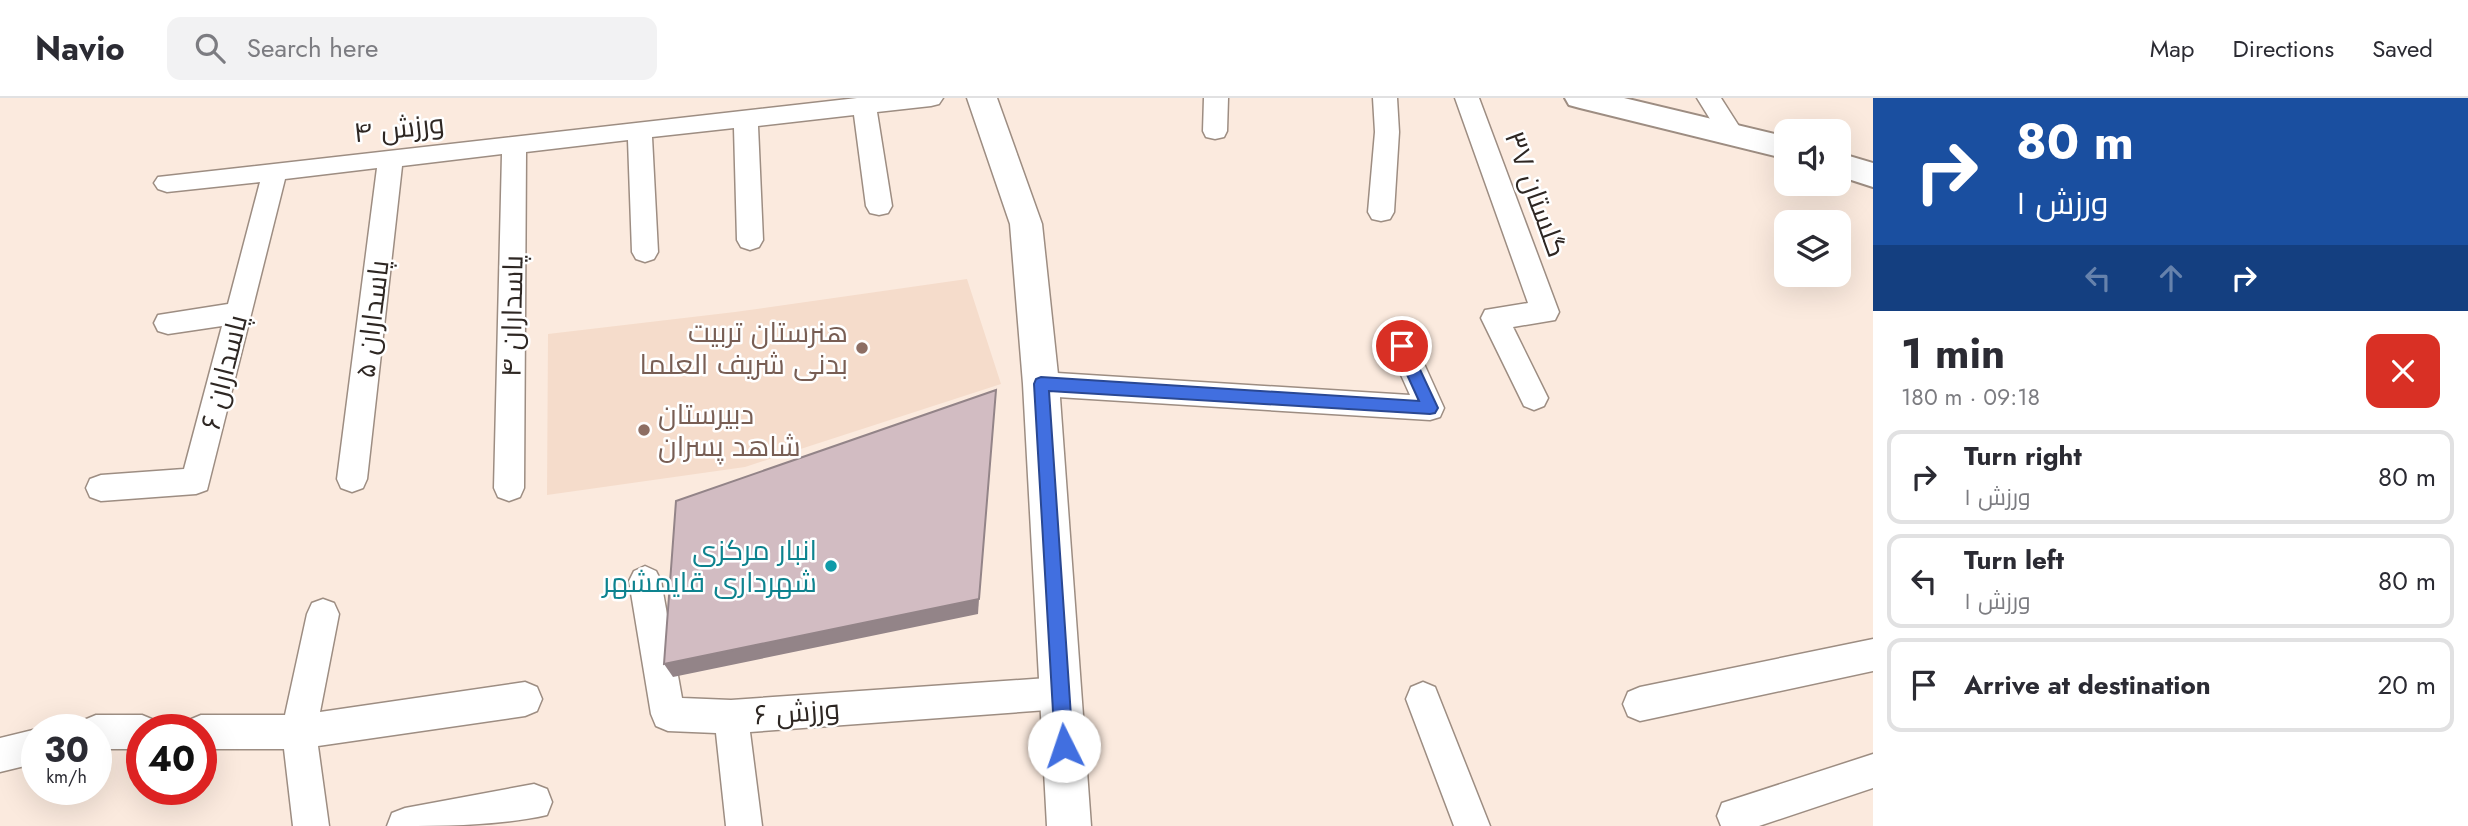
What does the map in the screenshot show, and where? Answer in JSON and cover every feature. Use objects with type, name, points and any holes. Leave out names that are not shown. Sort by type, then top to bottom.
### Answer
[{"type":"main road","points":[[1580,98],[1774,145]]},
{"type":"main road","points":[[1851,168],[1873,175]]},
{"type":"street","name":"ورزش ۴","points":[[167,183],[931,98]]},
{"type":"street","points":[[982,98],[1026,224],[1041,384],[1069,826]]},
{"type":"street","points":[[1215,131],[1216,98]]},
{"type":"street","points":[[1381,212],[1387,132],[1385,98]]},
{"type":"street","name":"گلستان ۳۷","points":[[1467,98],[1545,312],[1494,318],[1534,398]]},
{"type":"street","points":[[1709,98],[1732,134]]},
{"type":"street","points":[[864,105],[879,206]]},
{"type":"street","points":[[746,119],[751,240]]},
{"type":"street","points":[[640,130],[645,252]]},
{"type":"street","name":"پاسداران ۴","points":[[509,488],[514,145]]},
{"type":"street","name":"پاسداران ۵","points":[[352,479],[391,158]]},
{"type":"street","name":"پاسداران ۶","points":[[101,488],[196,481],[275,171]]},
{"type":"street","points":[[169,323],[239,313]]},
{"type":"street","points":[[1041,384],[1430,408],[1402,346]]},
{"type":"street","name":"ورزش ۶","points":[[645,581],[668,715],[731,717],[1060,693]]},
{"type":"street","points":[[311,826],[299,732],[323,614]]},
{"type":"street","points":[[1640,704],[1868,665]]},
{"type":"street","points":[[217,732],[299,732],[525,699]]},
{"type":"street","points":[[1423,699],[1472,826]]},
{"type":"street","points":[[731,717],[744,826]]},
{"type":"street","points":[[0,755],[21,750]]},
{"type":"street","points":[[1735,816],[1873,771]]},
{"type":"street","points":[[405,826],[534,802]]},
{"type":"shaded area","points":[[967,279],[1001,384],[745,467],[547,495],[548,334],[735,312]]},
{"type":"building","name":"انبار مرکزی شهرداری قایمشهر","points":[[996,390],[979,599],[664,664],[676,501]]},
{"type":"place","name":"هنرستان تربیت بدنی شریف العلما","points":[[862,348]]},
{"type":"place","name":"دبیرستان شاهد پسران","points":[[644,430]]},
{"type":"place","name":"انبار مرکزی شهرداری قایمشهر","points":[[831,566]]},
{"type":"route","points":[[1064,746],[1041,384],[1430,408],[1402,346]]}]
